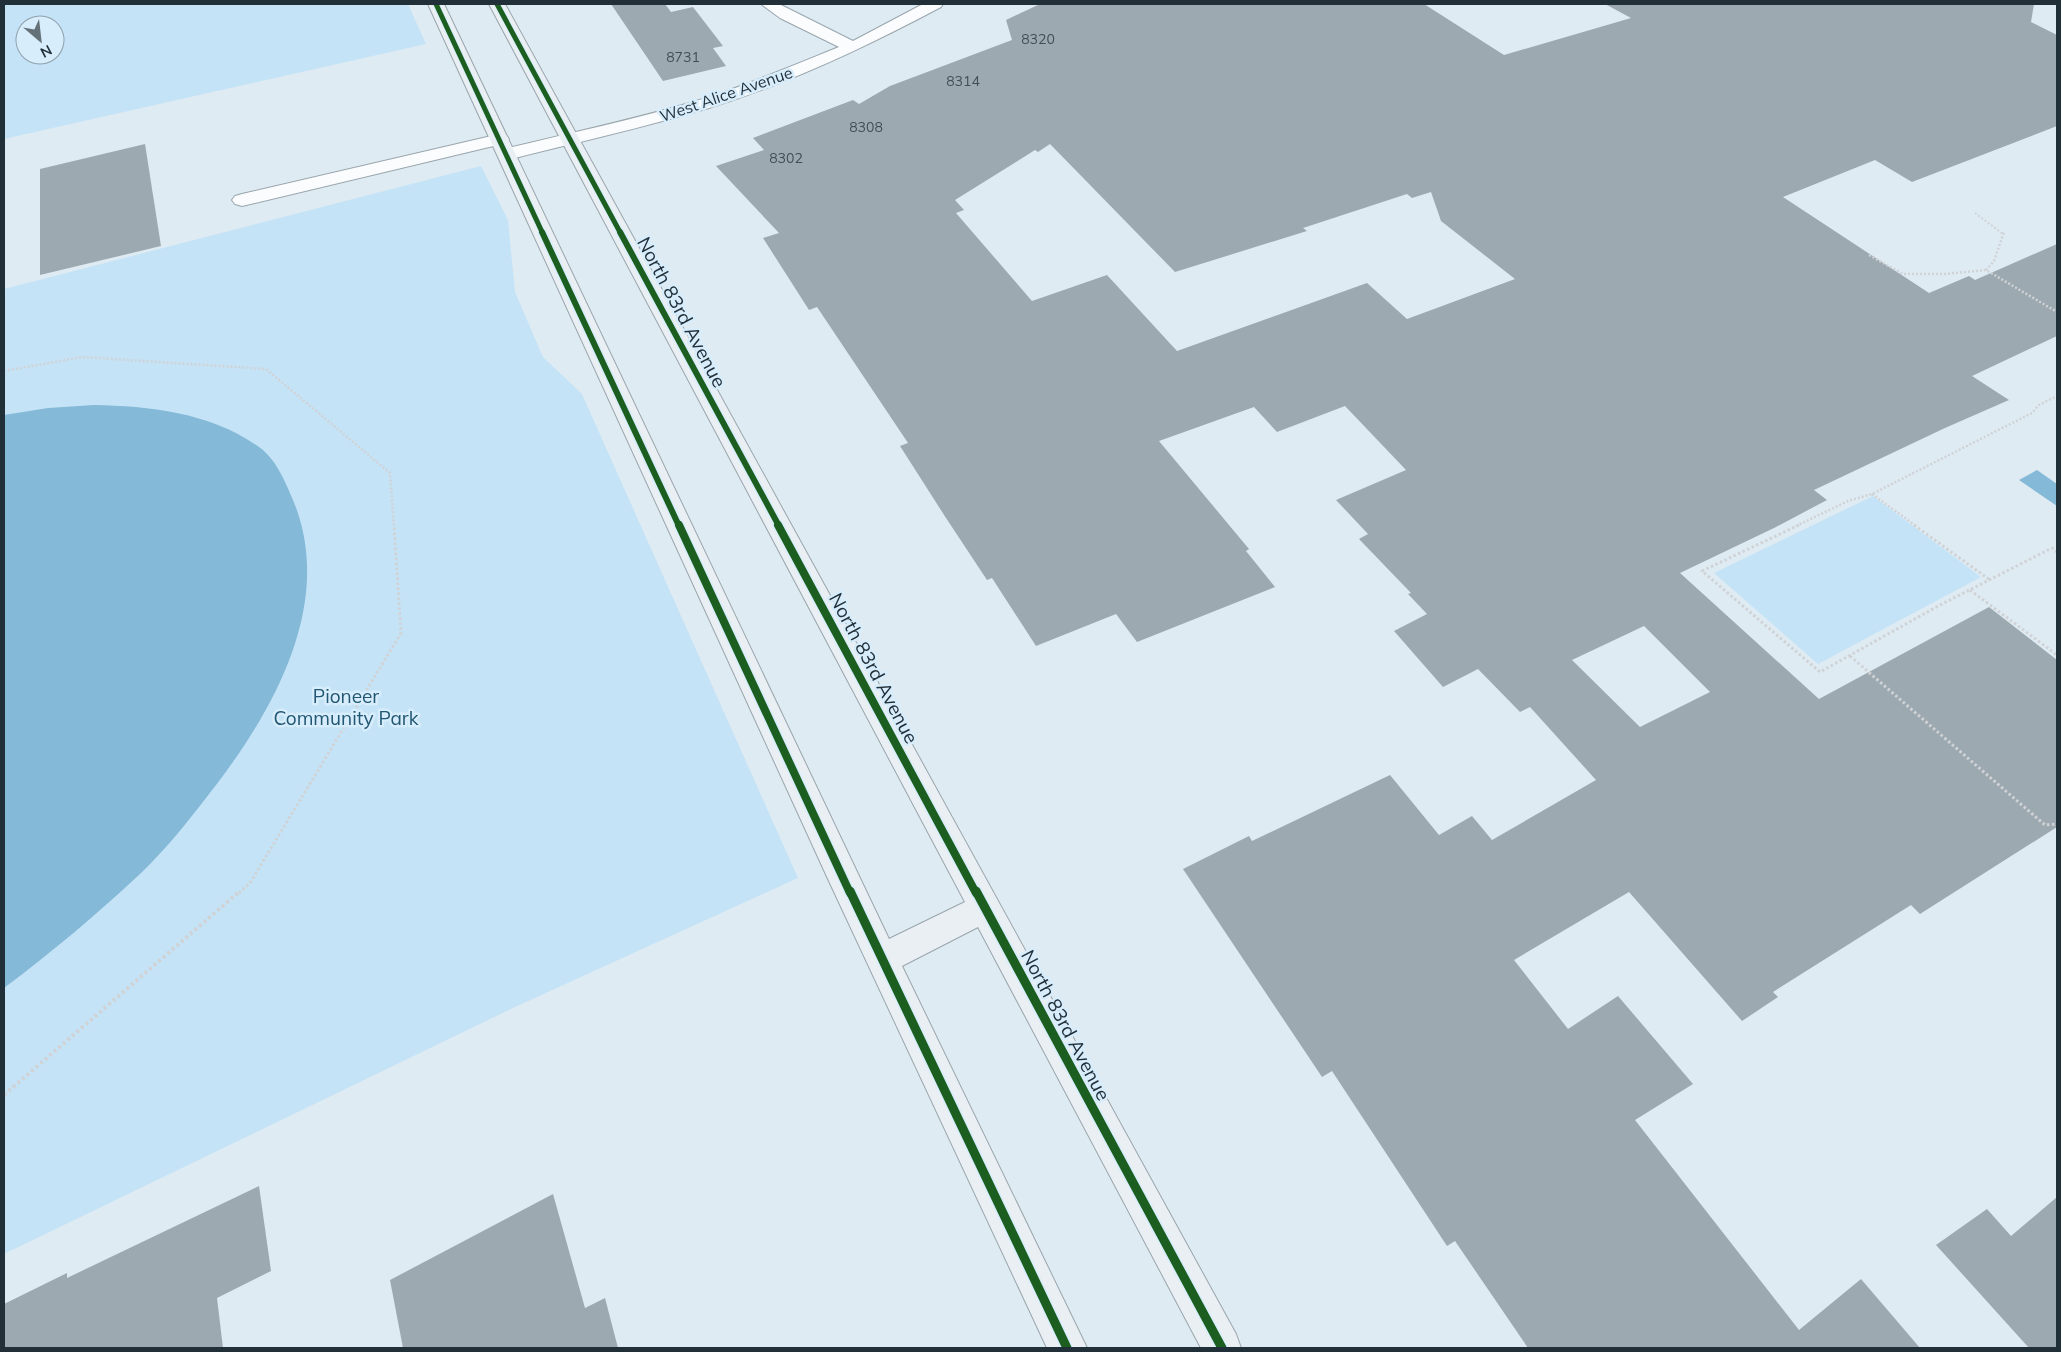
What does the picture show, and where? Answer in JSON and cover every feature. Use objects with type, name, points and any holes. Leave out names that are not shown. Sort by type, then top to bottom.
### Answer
[{"type":"main road","points":[[436,4],[838,870],[1067,1348]]},
{"type":"main road","name":"North 83rd Avenue","points":[[497,4],[1222,1348]]},
{"type":"main road","points":[[882,959],[985,908]]},
{"type":"street","points":[[769,4],[786,16],[853,47]]},
{"type":"street","name":"West Alice Avenue","points":[[242,200],[503,147],[569,139],[637,123],[704,104],[783,76],[853,47],[935,4]]},
{"type":"path","points":[[1975,213],[2004,232],[1994,261],[1986,270]]},
{"type":"path","points":[[1869,255],[1903,274],[1945,274],[1986,270],[2057,312]]},
{"type":"path","points":[[4,371],[82,357],[266,369],[390,472],[401,633],[250,883],[4,1095]]},
{"type":"path","points":[[2057,396],[2039,405],[2032,413],[1872,494],[1848,501],[1702,572],[1820,672],[1970,590],[2052,548],[2057,552]]},
{"type":"path","points":[[1872,494],[1990,580]]},
{"type":"path","points":[[1970,590],[2057,655]]},
{"type":"path","points":[[1850,656],[2045,825],[2057,824]]},
{"type":"green space","points":[[4,4],[408,4],[426,44],[4,139]]},
{"type":"green space","name":"Pioneer Community Park","points":[[481,166],[508,220],[515,292],[543,357],[582,394],[798,878],[513,1008],[4,1254],[4,289]]},
{"type":"green space","points":[[1873,496],[1981,577],[1818,664],[1714,573]]},
{"type":"shaded area","points":[[94,405],[137,407],[201,419],[241,435],[265,452],[275,464],[287,485],[305,540],[307,579],[302,619],[290,658],[273,696],[253,732],[191,818],[158,856],[124,889],[4,988],[4,415],[48,408]]},
{"type":"shaded area","points":[[2037,470],[2057,484],[2057,506],[2019,480]]},
{"type":"building","points":[[611,4],[665,4],[671,12],[693,7],[723,46],[713,48],[726,66],[663,81]]},
{"type":"building","points":[[1040,4],[1424,4],[1504,55],[1631,18],[1605,4],[2034,4],[2031,22],[2057,35],[2057,126],[1912,182],[1875,160],[1783,197],[1929,293],[1969,276],[1975,280],[2057,244],[2057,336],[1972,376],[2009,400],[1814,490],[1827,500],[1774,528],[1680,573],[1819,699],[1989,607],[2057,660],[2057,827],[1920,914],[1911,905],[1773,992],[1778,997],[1742,1021],[1629,892],[1514,960],[1568,1029],[1618,996],[1693,1084],[1635,1120],[1799,1330],[1861,1279],[1920,1348],[1528,1348],[1455,1241],[1447,1246],[1332,1071],[1322,1077],[1183,869],[1249,836],[1252,841],[1390,775],[1439,835],[1472,816],[1492,840],[1596,780],[1530,707],[1520,712],[1478,669],[1443,687],[1394,631],[1427,614],[1408,594],[1411,593],[1359,539],[1368,534],[1336,500],[1406,470],[1345,406],[1277,432],[1254,407],[1159,441],[1249,549],[1246,551],[1275,587],[1137,642],[1116,614],[1036,646],[992,578],[987,580],[946,518],[900,446],[908,443],[817,307],[809,310],[763,238],[779,233],[716,166],[764,150],[753,138],[853,100],[859,104],[890,86],[1012,40],[1006,20]],"holes":[[[1050,144],[1175,272],[1307,231],[1303,228],[1407,194],[1412,198],[1431,192],[1441,221],[1515,279],[1407,319],[1367,283],[1177,351],[1107,275],[1032,301],[956,213],[964,210],[955,200],[1035,150],[1038,152]],[[1644,626],[1710,692],[1640,727],[1572,660]]]},
{"type":"building","points":[[145,144],[161,246],[40,275],[40,169]]},
{"type":"building","points":[[259,1186],[271,1271],[217,1298],[223,1348],[4,1348],[4,1304],[67,1273],[67,1278]]},
{"type":"building","points":[[553,1194],[585,1308],[605,1298],[618,1348],[403,1348],[390,1280]]},
{"type":"building","points":[[2057,1197],[2057,1348],[2029,1348],[1936,1245],[1987,1209],[2011,1236]]},
{"type":"cycle path","points":[[436,4],[839,869],[1067,1348]]},
{"type":"cycle path","points":[[497,4],[1222,1348]]}]
